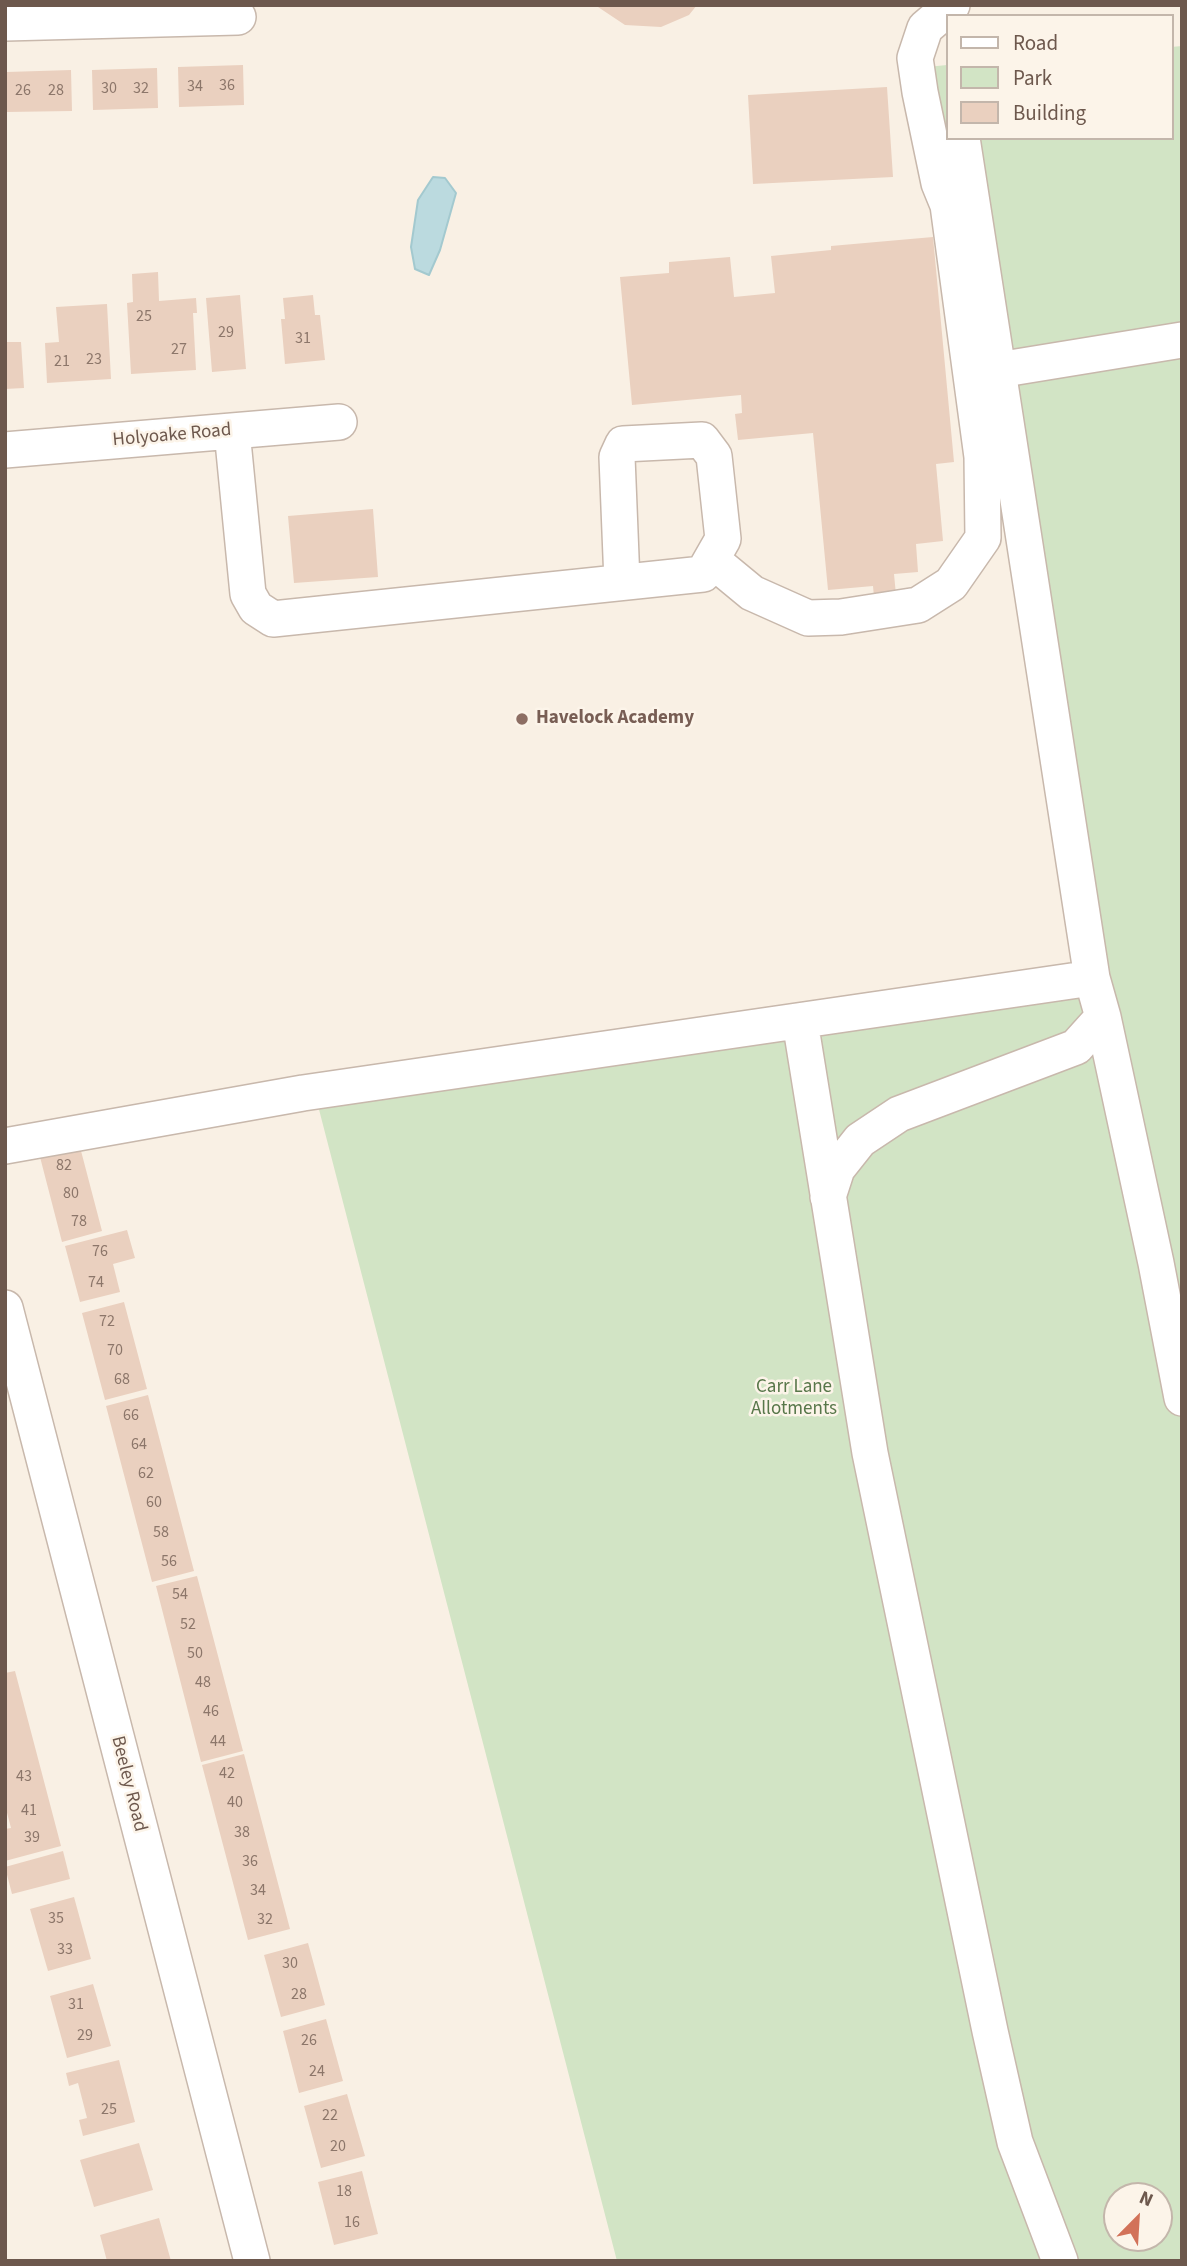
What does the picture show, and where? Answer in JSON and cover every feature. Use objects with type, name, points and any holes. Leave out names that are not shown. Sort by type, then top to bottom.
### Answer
[{"type":"street","points":[[712,560],[752,593],[808,618],[841,617],[918,605],[951,584],[983,538],[982,457],[948,205],[939,183],[915,58],[925,28],[952,5]]},
{"type":"street","points":[[5,23],[238,17]]},
{"type":"street","points":[[962,140],[1092,978],[1103,1017],[1156,1263],[1182,1398]]},
{"type":"street","points":[[998,370],[1182,340]]},
{"type":"street","name":"Holyoake Road","points":[[5,450],[339,422]]},
{"type":"street","points":[[232,431],[248,594],[256,608],[274,619],[703,574],[723,539],[714,456],[702,440],[623,443],[617,457],[622,582]]},
{"type":"street","points":[[5,1146],[303,1093],[1092,978]]},
{"type":"street","points":[[828,1197],[837,1169],[860,1140],[899,1114],[1076,1047],[1103,1017]]},
{"type":"street","points":[[800,1021],[870,1453],[990,2031],[1015,2142],[1060,2261]]},
{"type":"street","name":"Beeley Road","points":[[5,1308],[252,2261]]},
{"type":"green space","name":"Carr Lane Allotments","points":[[1182,46],[1182,2261],[617,2261],[315,1094],[301,1083],[1080,961],[927,67],[946,65],[946,140],[1173,140],[1173,47]]},
{"type":"water","points":[[433,177],[445,178],[456,193],[440,250],[429,275],[415,269],[411,247],[418,200]]},
{"type":"building","points":[[595,5],[697,5],[689,15],[661,27],[625,25]]},
{"type":"building","points":[[243,65],[244,105],[179,107],[178,67]]},
{"type":"building","points":[[157,68],[158,108],[93,110],[92,70]]},
{"type":"building","points":[[71,70],[72,111],[7,112],[7,72]]},
{"type":"building","points":[[887,87],[893,177],[753,184],[748,95]]},
{"type":"building","points":[[933,237],[954,462],[936,464],[943,541],[916,544],[918,572],[894,574],[896,595],[874,597],[873,586],[828,590],[813,433],[738,440],[735,414],[742,413],[741,395],[632,405],[620,277],[669,273],[669,262],[730,257],[734,297],[775,293],[771,256],[831,250],[831,246]]},
{"type":"building","points":[[158,272],[159,301],[196,298],[197,313],[193,313],[196,370],[131,374],[127,303],[133,302],[132,274]]},
{"type":"building","points":[[240,295],[246,369],[212,372],[206,298]]},
{"type":"building","points":[[313,295],[315,315],[320,315],[325,360],[285,364],[281,319],[285,319],[283,298]]},
{"type":"building","points":[[107,304],[111,379],[47,383],[45,343],[59,342],[56,307]]},
{"type":"building","points":[[5,342],[21,342],[24,388],[5,389]]},
{"type":"building","points":[[373,509],[378,577],[294,583],[288,516]]},
{"type":"building","points":[[80,1147],[102,1231],[62,1242],[40,1157]]},
{"type":"building","points":[[127,1230],[135,1258],[113,1264],[120,1292],[80,1302],[65,1246]]},
{"type":"building","points":[[124,1302],[147,1389],[105,1400],[82,1313]]},
{"type":"building","points":[[148,1395],[194,1571],[152,1582],[106,1406]]},
{"type":"building","points":[[197,1576],[243,1751],[201,1762],[156,1586]]},
{"type":"building","points":[[15,1671],[61,1846],[5,1861],[5,1829],[11,1828],[5,1805],[5,1673]]},
{"type":"building","points":[[244,1754],[290,1929],[248,1940],[202,1765]]},
{"type":"building","points":[[63,1851],[70,1879],[12,1894],[5,1867]]},
{"type":"building","points":[[74,1897],[91,1959],[48,1971],[30,1909]]},
{"type":"building","points":[[308,1943],[325,2005],[281,2017],[264,1955]]},
{"type":"building","points":[[93,1984],[111,2046],[67,2058],[50,1996]]},
{"type":"building","points":[[326,2019],[343,2081],[299,2093],[283,2031]]},
{"type":"building","points":[[119,2060],[135,2122],[83,2136],[79,2120],[87,2118],[78,2083],[69,2086],[66,2073]]},
{"type":"building","points":[[347,2094],[365,2156],[321,2168],[304,2106]]},
{"type":"building","points":[[139,2143],[153,2190],[94,2207],[80,2160]]},
{"type":"building","points":[[362,2171],[378,2234],[334,2245],[318,2182]]},
{"type":"building","points":[[159,2218],[171,2261],[107,2261],[100,2235]]},
{"type":"place","name":"Havelock Academy","points":[[522,719]]}]
